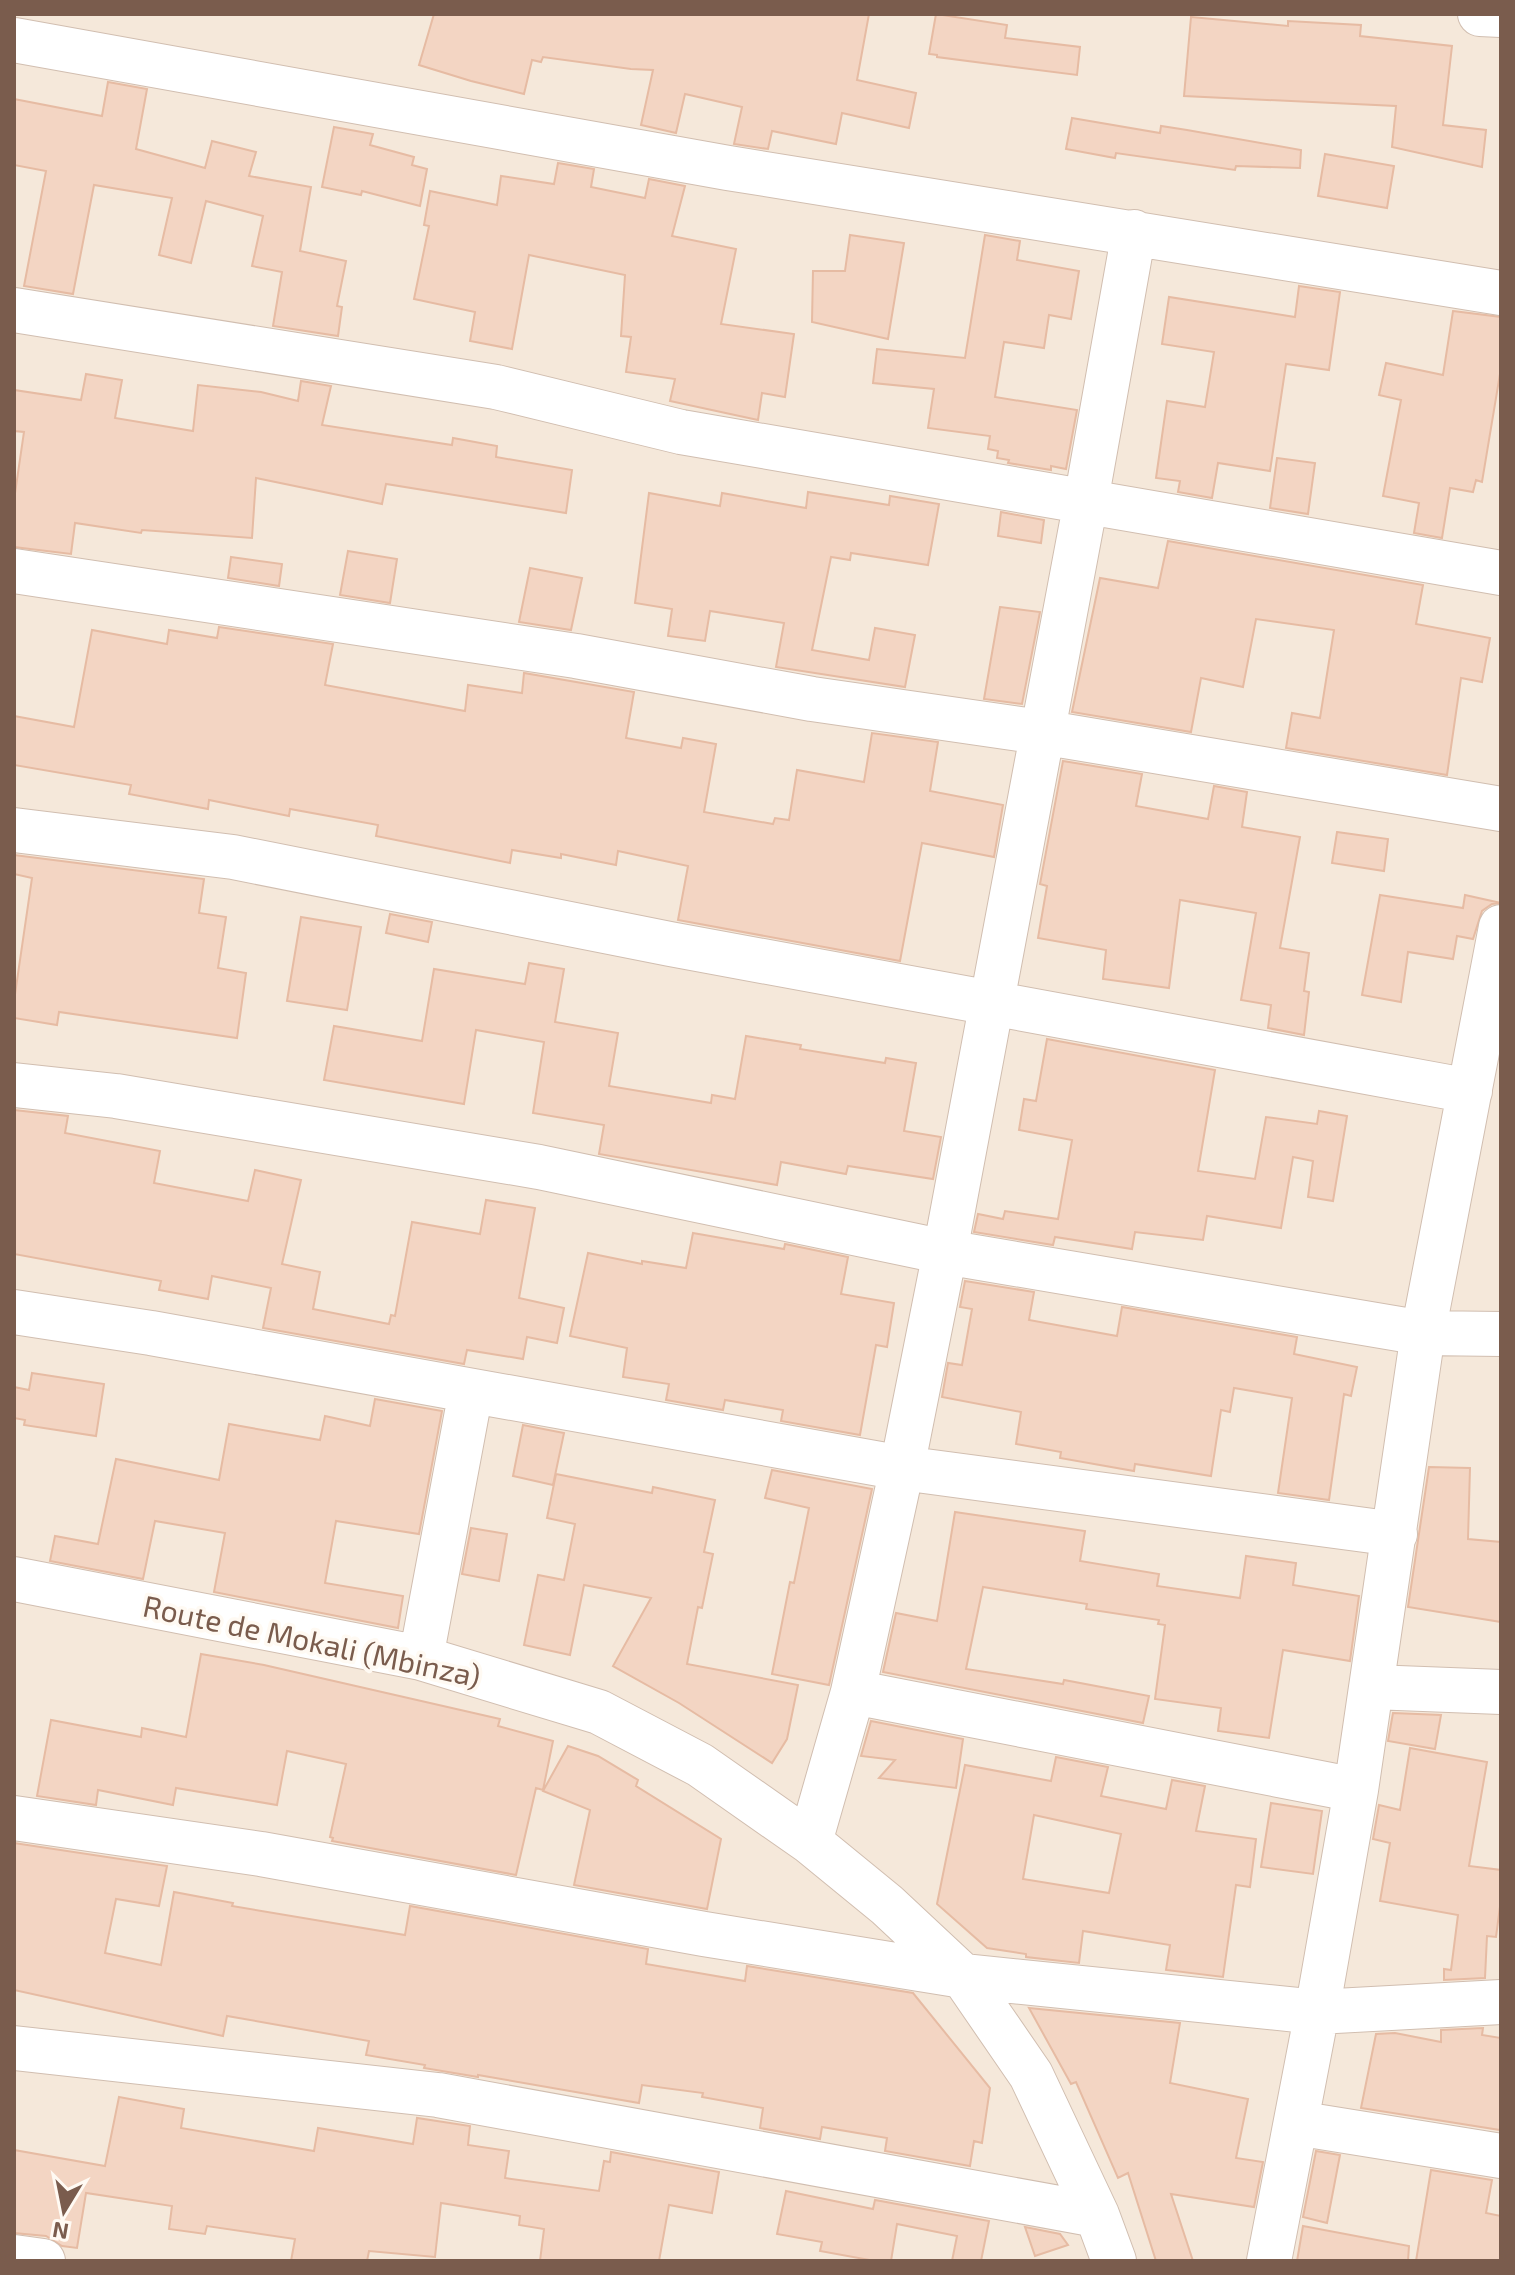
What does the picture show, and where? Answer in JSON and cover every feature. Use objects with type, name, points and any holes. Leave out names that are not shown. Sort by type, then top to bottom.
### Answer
[{"type":"street","points":[[1480,14],[1501,15]]},
{"type":"street","points":[[14,40],[728,168],[1501,293]]},
{"type":"street","points":[[810,1842],[853,1692],[902,1468],[1086,501],[1134,232]]},
{"type":"street","points":[[14,310],[496,387],[681,432],[1501,573]]},
{"type":"street","points":[[14,571],[576,656],[812,699],[1041,732],[1501,809]]},
{"type":"street","points":[[14,830],[233,857],[685,947],[1470,1091]]},
{"type":"street","points":[[1269,2261],[1356,1790],[1423,1333],[1470,1091],[1497,972],[1501,927]]},
{"type":"street","points":[[14,1085],[116,1096],[539,1167],[945,1252],[1423,1333],[1501,1334]]},
{"type":"street","points":[[14,1312],[151,1333],[902,1468],[1395,1534]]},
{"type":"street","points":[[421,1658],[471,1391]]},
{"type":"street","name":"Route de Mokali (Mbinza)","points":[[14,1579],[421,1658],[599,1712],[700,1765],[810,1842],[887,1905],[963,1976],[1031,2075],[1097,2215],[1114,2261]]},
{"type":"street","points":[[1372,1687],[1501,1692]]},
{"type":"street","points":[[853,1692],[1356,1790]]},
{"type":"street","points":[[14,1818],[261,1854],[689,1931],[963,1976],[1317,2012],[1501,2002]]},
{"type":"street","points":[[14,2048],[438,2095],[1097,2215]]},
{"type":"street","points":[[1296,2123],[1501,2156]]},
{"type":"street","points":[[14,2257],[43,2261]]},
{"type":"shaded area","points":[[14,14],[1501,14],[1501,2261],[14,2261]]},
{"type":"building","points":[[434,14],[869,14],[857,80],[916,93],[909,128],[842,113],[836,144],[772,131],[768,149],[734,144],[742,107],[685,94],[676,133],[641,125],[653,70],[543,57],[541,62],[532,60],[524,94],[471,81],[419,65]]},
{"type":"building","points":[[936,14],[1007,25],[1005,38],[1080,47],[1077,75],[929,54]]},
{"type":"building","points":[[1191,17],[1288,26],[1288,21],[1361,25],[1360,36],[1452,46],[1443,125],[1486,130],[1482,167],[1392,147],[1396,106],[1184,96]]},
{"type":"building","points":[[108,82],[147,89],[136,149],[205,168],[212,141],[256,152],[249,176],[311,187],[300,251],[346,261],[337,306],[342,307],[338,336],[273,326],[282,272],[252,266],[263,216],[206,201],[191,263],[159,255],[172,198],[94,185],[73,294],[24,286],[46,171],[14,165],[14,99],[102,116]]},
{"type":"building","points":[[1072,118],[1160,133],[1161,126],[1301,150],[1300,168],[1236,166],[1235,170],[1116,153],[1115,158],[1066,149]]},
{"type":"building","points":[[334,127],[373,134],[370,145],[414,157],[412,165],[427,169],[420,206],[362,191],[361,195],[322,187]]},
{"type":"building","points":[[1325,154],[1394,166],[1387,208],[1318,196]]},
{"type":"building","points":[[558,163],[594,169],[591,187],[645,198],[649,179],[685,186],[672,236],[736,249],[721,324],[794,334],[785,397],[762,393],[758,420],[670,401],[675,379],[626,372],[631,337],[621,336],[625,275],[529,255],[512,349],[470,341],[475,312],[414,299],[429,226],[424,225],[430,191],[497,205],[501,176],[554,184]]},
{"type":"building","points":[[850,235],[904,243],[888,339],[812,322],[813,271],[845,271]]},
{"type":"building","points":[[985,235],[1020,241],[1017,260],[1079,271],[1071,319],[1049,315],[1044,348],[1004,342],[995,397],[1077,410],[1066,469],[1051,466],[1051,470],[1008,463],[1009,460],[997,458],[998,451],[988,449],[990,436],[928,428],[934,389],[873,383],[877,349],[965,358]]},
{"type":"building","points":[[1299,286],[1340,292],[1329,370],[1286,364],[1270,471],[1218,463],[1212,498],[1178,492],[1180,481],[1156,478],[1167,401],[1205,407],[1214,352],[1162,344],[1169,297],[1295,317]]},
{"type":"building","points":[[1453,311],[1501,317],[1501,368],[1482,482],[1476,480],[1473,492],[1450,488],[1442,538],[1414,533],[1419,503],[1383,496],[1401,400],[1379,395],[1386,363],[1443,375]]},
{"type":"building","points":[[86,374],[122,380],[115,418],[193,431],[198,385],[261,392],[298,401],[301,381],[331,386],[322,425],[452,445],[453,438],[497,446],[496,457],[572,470],[566,513],[386,484],[382,504],[256,478],[252,538],[142,530],[141,533],[75,523],[71,554],[14,547],[14,500],[24,432],[14,431],[14,390],[81,400]]},
{"type":"building","points":[[1277,458],[1315,463],[1308,514],[1270,508]]},
{"type":"building","points":[[808,492],[889,505],[890,496],[939,504],[928,565],[851,553],[850,560],[831,557],[812,650],[869,660],[875,628],[915,635],[905,687],[776,667],[784,623],[710,611],[705,641],[668,636],[672,609],[635,603],[649,493],[720,506],[722,493],[806,508]]},
{"type":"building","points":[[1001,512],[1044,520],[1041,543],[998,536]]},
{"type":"building","points":[[1168,541],[1423,585],[1416,624],[1490,638],[1482,682],[1461,678],[1447,775],[1286,748],[1292,713],[1320,718],[1334,630],[1256,619],[1243,687],[1201,678],[1191,732],[1072,712],[1100,578],[1158,588]]},
{"type":"building","points":[[348,551],[397,559],[390,603],[340,595]]},
{"type":"building","points":[[231,557],[282,564],[279,586],[228,578]]},
{"type":"building","points":[[530,568],[582,578],[571,630],[519,622]]},
{"type":"building","points":[[1000,607],[1040,612],[1022,704],[984,699]]},
{"type":"building","points":[[219,627],[333,644],[325,685],[465,711],[468,685],[522,693],[524,673],[634,692],[626,738],[681,748],[683,738],[716,744],[704,812],[773,824],[775,818],[789,820],[797,770],[864,782],[872,733],[938,742],[930,791],[1003,805],[994,857],[922,843],[900,961],[678,920],[688,866],[618,851],[616,865],[561,854],[561,858],[512,850],[510,863],[376,836],[378,825],[290,809],[289,816],[209,800],[208,809],[129,794],[131,785],[14,765],[14,716],[74,727],[92,630],[167,644],[169,630],[217,638]]},
{"type":"building","points":[[1063,761],[1142,774],[1136,806],[1208,819],[1214,786],[1247,792],[1242,827],[1300,837],[1280,948],[1309,953],[1304,991],[1309,992],[1304,1035],[1268,1028],[1271,1005],[1241,1000],[1256,913],[1180,900],[1169,988],[1103,979],[1106,950],[1038,938],[1047,886],[1040,884]]},
{"type":"building","points":[[1337,832],[1388,839],[1384,871],[1332,863]]},
{"type":"building","points":[[14,855],[204,879],[199,913],[226,917],[218,968],[246,973],[237,1038],[59,1012],[57,1025],[14,1018],[32,878],[14,874]]},
{"type":"building","points":[[1380,895],[1463,908],[1465,895],[1501,903],[1492,904],[1482,911],[1473,939],[1457,936],[1453,959],[1408,952],[1401,1002],[1362,995]]},
{"type":"building","points":[[390,914],[432,922],[428,942],[386,933]]},
{"type":"building","points":[[301,917],[361,927],[347,1010],[287,1001]]},
{"type":"building","points":[[529,963],[564,969],[555,1022],[618,1033],[609,1086],[711,1103],[712,1095],[735,1099],[746,1036],[801,1045],[800,1049],[885,1063],[886,1058],[916,1063],[904,1131],[941,1137],[933,1179],[848,1166],[846,1174],[781,1162],[777,1185],[599,1154],[604,1125],[533,1113],[544,1042],[476,1030],[464,1104],[324,1080],[334,1026],[422,1041],[434,969],[525,984]]},
{"type":"building","points":[[1047,1039],[1215,1070],[1198,1171],[1255,1179],[1266,1117],[1317,1124],[1319,1111],[1347,1116],[1333,1201],[1308,1197],[1313,1161],[1293,1157],[1281,1228],[1207,1216],[1203,1240],[1135,1232],[1132,1249],[1055,1237],[1053,1245],[974,1232],[978,1214],[1003,1219],[1005,1211],[1058,1219],[1072,1140],[1019,1130],[1024,1099],[1036,1101]]},
{"type":"building","points":[[14,1110],[68,1116],[65,1133],[160,1151],[154,1183],[248,1201],[255,1170],[301,1180],[282,1264],[320,1272],[313,1309],[389,1324],[391,1315],[395,1316],[412,1222],[480,1234],[486,1200],[535,1208],[519,1298],[564,1308],[557,1343],[527,1337],[523,1359],[467,1350],[464,1364],[263,1328],[271,1288],[212,1276],[208,1299],[159,1290],[161,1281],[14,1254]]},
{"type":"building","points":[[693,1233],[784,1249],[785,1244],[848,1257],[841,1294],[894,1303],[887,1347],[876,1345],[860,1435],[781,1421],[783,1410],[725,1400],[723,1410],[666,1400],[669,1384],[623,1377],[627,1348],[570,1336],[588,1253],[642,1264],[642,1261],[686,1268]]},
{"type":"building","points":[[965,1281],[1034,1292],[1029,1320],[1117,1336],[1122,1307],[1297,1337],[1294,1354],[1357,1367],[1351,1396],[1344,1394],[1329,1500],[1278,1493],[1292,1398],[1234,1388],[1230,1412],[1221,1410],[1211,1476],[1135,1464],[1134,1471],[1060,1458],[1061,1452],[1016,1444],[1021,1412],[942,1397],[948,1363],[962,1365],[972,1309],[960,1307]]},
{"type":"building","points":[[32,1373],[104,1384],[96,1436],[24,1425],[25,1420],[14,1418],[14,1387],[29,1390]]},
{"type":"building","points":[[375,1399],[442,1411],[419,1534],[336,1521],[325,1583],[403,1596],[398,1628],[214,1592],[225,1533],[155,1521],[143,1579],[50,1561],[55,1536],[98,1544],[116,1459],[219,1480],[229,1424],[320,1440],[325,1416],[370,1426]]},
{"type":"building","points":[[523,1425],[564,1433],[553,1485],[513,1476]]},
{"type":"building","points":[[1429,1467],[1470,1468],[1468,1539],[1501,1542],[1501,1622],[1408,1607]]},
{"type":"building","points":[[772,1470],[872,1489],[829,1685],[772,1674],[790,1582],[794,1583],[809,1508],[765,1498]]},
{"type":"building","points":[[556,1474],[652,1493],[653,1487],[715,1500],[704,1552],[713,1554],[702,1608],[698,1607],[687,1664],[798,1685],[787,1739],[772,1763],[679,1703],[613,1666],[651,1598],[584,1585],[570,1655],[524,1645],[538,1575],[564,1580],[575,1524],[547,1518]]},
{"type":"building","points":[[955,1512],[1085,1531],[1080,1561],[1159,1574],[1157,1586],[1240,1598],[1246,1556],[1296,1563],[1293,1585],[1359,1596],[1350,1661],[1283,1650],[1269,1738],[1218,1731],[1221,1708],[1155,1699],[1165,1625],[1158,1624],[1159,1620],[1086,1609],[1087,1604],[983,1587],[966,1669],[1063,1684],[1064,1680],[1149,1696],[1143,1723],[883,1672],[896,1613],[937,1621]]},
{"type":"building","points":[[471,1528],[507,1534],[499,1581],[462,1574]]},
{"type":"building","points":[[201,1654],[264,1665],[500,1719],[498,1726],[553,1741],[543,1790],[536,1788],[516,1875],[332,1841],[330,1837],[346,1764],[287,1751],[277,1805],[176,1788],[173,1805],[98,1790],[96,1805],[37,1796],[51,1720],[141,1737],[142,1728],[186,1737]]},
{"type":"building","points":[[1393,1713],[1441,1715],[1435,1749],[1388,1741]]},
{"type":"building","points":[[871,1721],[963,1739],[956,1788],[879,1778],[895,1760],[861,1756]]},
{"type":"building","points":[[568,1746],[598,1756],[638,1780],[636,1786],[721,1839],[707,1909],[574,1885],[590,1810],[543,1791]]},
{"type":"building","points":[[1410,1748],[1487,1762],[1469,1866],[1501,1870],[1496,1937],[1487,1936],[1485,1978],[1444,1980],[1444,1969],[1451,1970],[1458,1915],[1380,1901],[1390,1843],[1373,1839],[1379,1805],[1400,1810]]},
{"type":"building","points":[[1056,1757],[1108,1767],[1101,1796],[1166,1809],[1172,1780],[1205,1786],[1196,1831],[1256,1839],[1250,1887],[1236,1885],[1223,1977],[1166,1970],[1170,1945],[1083,1931],[1079,1963],[1026,1957],[1026,1954],[987,1948],[937,1904],[965,1765],[1051,1781]],"holes":[[[1034,1815],[1121,1834],[1109,1893],[1023,1879]]]},
{"type":"building","points":[[1271,1803],[1322,1811],[1313,1874],[1261,1867]]},
{"type":"building","points":[[14,1843],[167,1866],[159,1906],[116,1899],[105,1953],[161,1965],[174,1892],[233,1903],[232,1906],[405,1935],[410,1906],[648,1949],[646,1964],[745,1981],[747,1966],[913,1993],[990,2088],[982,2143],[974,2141],[970,2166],[885,2151],[887,2138],[822,2127],[820,2139],[760,2128],[763,2108],[702,2097],[703,2093],[642,2085],[639,2103],[424,2068],[425,2065],[366,2055],[369,2041],[227,2016],[223,2036],[14,1990]]},
{"type":"building","points":[[1029,2008],[1180,2023],[1170,2083],[1248,2099],[1236,2158],[1263,2162],[1254,2207],[1171,2194],[1193,2261],[1156,2261],[1128,2173],[1118,2178],[1076,2082],[1071,2084]]},
{"type":"building","points":[[1483,2028],[1482,2035],[1501,2038],[1500,2130],[1361,2108],[1376,2034],[1395,2033],[1441,2042],[1441,2030]]},
{"type":"building","points":[[119,2097],[184,2109],[181,2128],[314,2151],[318,2128],[413,2144],[417,2118],[470,2126],[468,2145],[509,2151],[505,2178],[599,2191],[604,2161],[610,2162],[611,2152],[719,2172],[712,2213],[669,2205],[659,2261],[540,2261],[544,2229],[519,2225],[520,2216],[441,2203],[435,2257],[369,2251],[367,2261],[291,2261],[295,2239],[207,2226],[205,2234],[169,2229],[172,2206],[86,2193],[77,2248],[62,2246],[46,2236],[14,2233],[14,2150],[105,2166]]},
{"type":"building","points":[[1316,2151],[1340,2155],[1327,2223],[1303,2217]]},
{"type":"building","points":[[1431,2170],[1492,2180],[1486,2213],[1501,2216],[1501,2261],[1416,2261]]},
{"type":"building","points":[[786,2191],[873,2209],[875,2200],[989,2221],[981,2261],[952,2261],[957,2236],[897,2224],[891,2261],[820,2251],[822,2242],[777,2234]]},
{"type":"building","points":[[1303,2226],[1409,2246],[1408,2261],[1297,2261]]},
{"type":"building","points":[[1025,2227],[1060,2234],[1068,2245],[1035,2256]]}]
